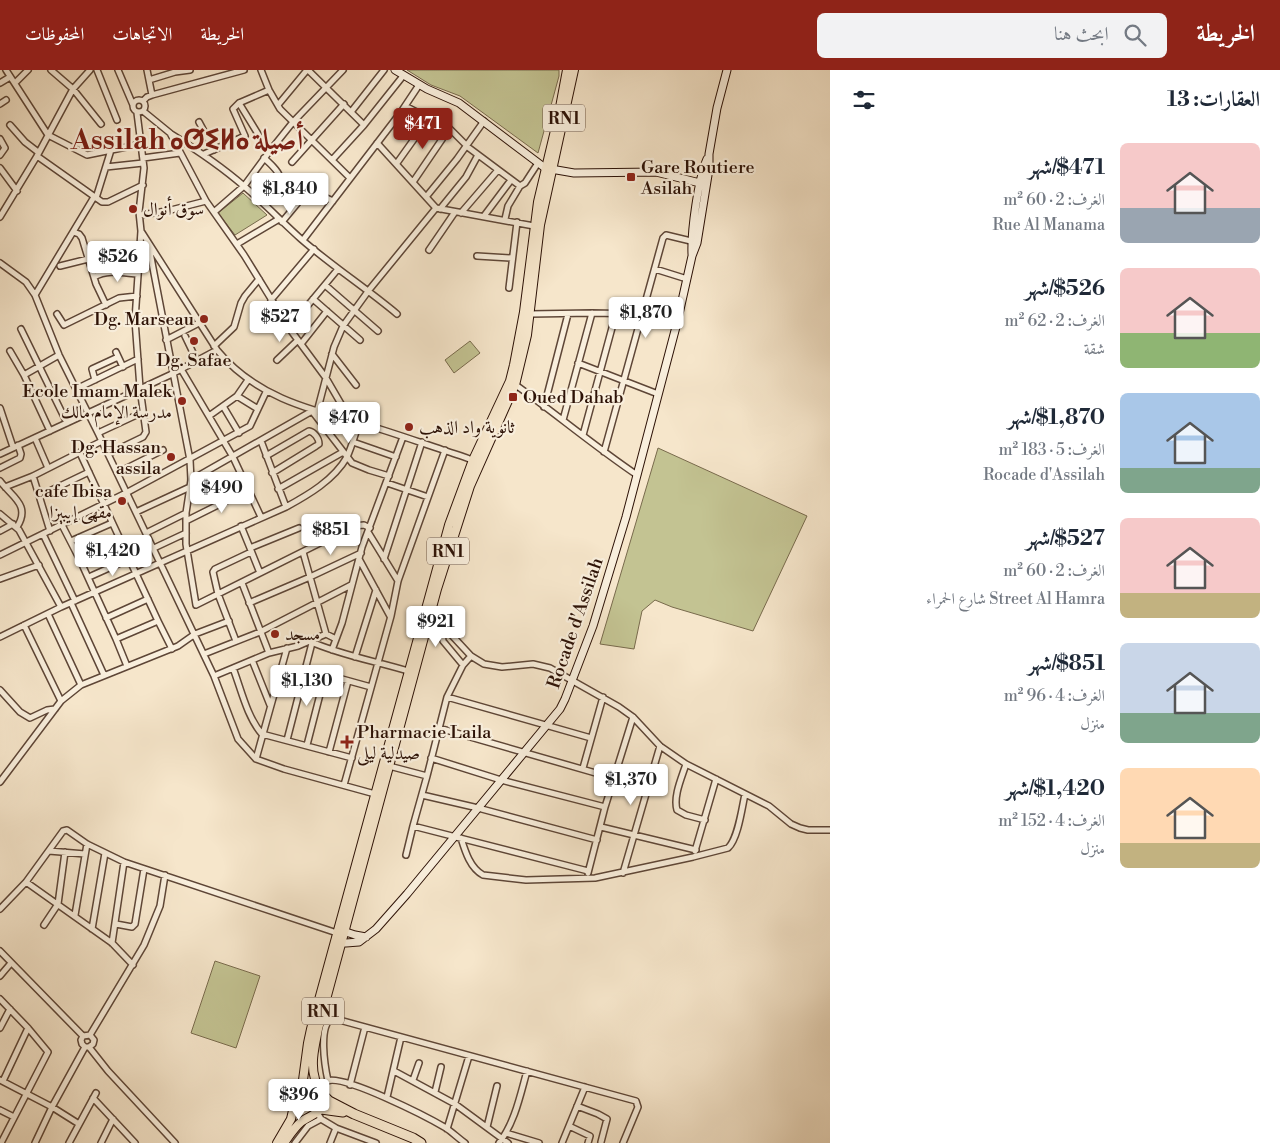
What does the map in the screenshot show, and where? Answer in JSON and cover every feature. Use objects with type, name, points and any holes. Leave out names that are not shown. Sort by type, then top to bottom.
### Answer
[{"type":"highway","points":[[320,1091],[329,1102],[413,1138],[420,1143]]},
{"type":"highway","points":[[318,1114],[354,1114]]},
{"type":"main road","name":"RN1","points":[[512,383],[522,324],[534,226],[567,70]]},
{"type":"main road","name":"RN1","points":[[318,1114],[324,1101],[314,1075],[314,1048],[340,931],[408,671],[477,462],[512,383],[527,335],[546,166],[574,70]]},
{"type":"main road","name":"RN1","points":[[340,931],[389,766],[427,613]]},
{"type":"main road","name":"RN1","points":[[277,1143],[291,1119],[300,1090],[305,1071],[308,1043],[338,943]]},
{"type":"main road","points":[[300,1090],[308,1086],[320,1091]]},
{"type":"main road","points":[[296,1102],[304,1113],[318,1114]]},
{"type":"main road","points":[[284,1143],[299,1124],[318,1114]]},
{"type":"street","points":[[6,70],[48,135],[87,155],[141,144]]},
{"type":"street","points":[[15,83],[28,70]]},
{"type":"street","points":[[52,70],[73,89],[101,124]]},
{"type":"street","points":[[97,70],[117,120]]},
{"type":"street","points":[[108,454],[145,436],[135,320],[141,231],[143,161],[137,112],[134,110],[118,70]]},
{"type":"street","points":[[147,70],[152,95]]},
{"type":"street","points":[[149,80],[174,72],[190,70]]},
{"type":"street","points":[[143,102],[152,95],[244,70]]},
{"type":"street","points":[[261,70],[269,90],[278,105],[350,178]]},
{"type":"street","points":[[278,105],[308,70],[364,125]]},
{"type":"street","points":[[214,212],[244,186],[293,122],[343,70]]},
{"type":"street","points":[[351,112],[384,70]]},
{"type":"street","points":[[395,70],[419,85],[459,103],[546,166],[574,173],[656,172],[701,180]]},
{"type":"street","name":"Rocade d'Assilah","points":[[338,943],[359,942],[376,929],[458,837],[478,808],[560,709],[573,681],[609,576],[677,323],[692,256],[701,180],[709,154],[717,108],[728,70]]},
{"type":"street","points":[[0,217],[17,191],[73,89],[88,71]]},
{"type":"street","points":[[332,160],[364,125],[403,76]]},
{"type":"street","points":[[0,84],[10,77]]},
{"type":"street","points":[[303,240],[378,143],[419,85]]},
{"type":"street","points":[[245,136],[233,109],[239,104],[269,90]]},
{"type":"street","points":[[0,104],[6,100]]},
{"type":"street","points":[[133,106],[137,100],[143,102],[146,105],[144,111]]},
{"type":"street","points":[[239,104],[269,152]]},
{"type":"street","points":[[292,162],[344,104]]},
{"type":"street","points":[[405,106],[449,129],[478,155],[520,186]]},
{"type":"street","points":[[137,112],[144,111],[170,134],[204,154],[244,186],[303,240],[397,314]]},
{"type":"street","points":[[397,163],[429,118]]},
{"type":"street","points":[[426,197],[484,121]]},
{"type":"street","points":[[199,122],[214,150]]},
{"type":"street","points":[[10,125],[38,154],[102,202],[108,202],[143,185]]},
{"type":"street","points":[[413,182],[449,129]]},
{"type":"street","points":[[204,154],[256,130]]},
{"type":"street","points":[[170,134],[206,201],[237,244],[289,328],[326,378],[344,410]]},
{"type":"street","points":[[0,139],[5,148],[0,155]]},
{"type":"street","points":[[378,143],[438,209],[505,219],[534,226]]},
{"type":"street","points":[[35,295],[95,197],[110,150]]},
{"type":"street","points":[[106,167],[180,152]]},
{"type":"street","name":"Rocade d'Assilah","points":[[694,242],[709,169],[709,154]]},
{"type":"street","points":[[191,480],[314,411],[343,326],[368,290],[466,177],[478,155]]},
{"type":"street","points":[[263,203],[281,177],[278,171],[264,158]]},
{"type":"street","points":[[505,219],[508,206],[520,186],[546,166]]},
{"type":"street","points":[[0,168],[17,191]]},
{"type":"street","points":[[461,213],[498,170]]},
{"type":"street","points":[[484,216],[511,180]]},
{"type":"street","points":[[237,244],[280,220],[306,193],[313,192],[333,201]]},
{"type":"street","points":[[140,215],[167,211],[206,201]]},
{"type":"street","points":[[429,250],[454,212]]},
{"type":"street","points":[[509,288],[517,222]]},
{"type":"street","points":[[141,231],[215,348],[229,365],[248,380],[266,392],[314,411],[422,442],[477,462]]},
{"type":"street","points":[[73,232],[79,234],[82,238],[94,277],[106,305]]},
{"type":"street","points":[[604,452],[664,236],[694,242]]},
{"type":"street","points":[[148,242],[190,460],[191,480],[186,513],[186,533],[187,552],[196,605],[354,526],[364,525],[369,530],[398,581]]},
{"type":"street","points":[[271,300],[314,249]]},
{"type":"street","points":[[60,266],[100,256],[139,259]]},
{"type":"street","points":[[477,256],[512,258]]},
{"type":"street","points":[[0,263],[26,282],[35,295],[59,356],[185,611],[214,676],[238,739],[256,759],[284,769],[375,794]]},
{"type":"street","points":[[289,328],[338,269]]},
{"type":"street","points":[[655,270],[687,279]]},
{"type":"street","points":[[94,277],[102,272],[138,274]]},
{"type":"street","points":[[0,454],[197,361],[215,348],[234,327],[245,296],[259,280]]},
{"type":"street","points":[[325,285],[378,331]]},
{"type":"street","points":[[58,314],[64,326],[119,298],[137,296]]},
{"type":"street","points":[[313,299],[360,340]]},
{"type":"street","points":[[277,360],[299,342],[327,311]]},
{"type":"street","points":[[563,420],[592,313]]},
{"type":"street","points":[[583,435],[616,313]]},
{"type":"street","points":[[530,314],[642,314],[677,323]]},
{"type":"street","points":[[544,407],[568,314]]},
{"type":"street","points":[[166,340],[199,322]]},
{"type":"street","points":[[21,329],[67,423]]},
{"type":"street","points":[[185,336],[197,361]]},
{"type":"street","points":[[10,351],[50,431]]},
{"type":"street","points":[[96,380],[92,369],[117,354],[123,367]]},
{"type":"street","points":[[332,354],[356,385]]},
{"type":"street","points":[[24,376],[59,356]]},
{"type":"street","points":[[76,389],[138,359]]},
{"type":"street","points":[[578,364],[625,380],[658,394]]},
{"type":"street","points":[[181,369],[233,457],[261,517]]},
{"type":"street","points":[[209,416],[237,396],[248,380]]},
{"type":"street","points":[[512,383],[637,475]]},
{"type":"street","points":[[0,555],[126,493],[239,433],[250,426],[266,392]]},
{"type":"street","points":[[237,396],[258,409]]},
{"type":"street","points":[[224,406],[239,433]]},
{"type":"street","points":[[0,408],[2,418],[21,454],[20,458],[0,468]]},
{"type":"street","points":[[314,411],[346,458],[357,465],[389,476]]},
{"type":"street","points":[[98,432],[143,412]]},
{"type":"street","points":[[0,638],[62,607],[187,552],[314,491],[333,474],[346,458],[359,423]]},
{"type":"street","points":[[266,456],[309,431],[314,434],[318,441],[318,444],[272,473]]},
{"type":"street","points":[[332,650],[361,552],[403,437]]},
{"type":"street","points":[[35,438],[48,468]]},
{"type":"street","points":[[4,487],[33,476],[102,441]]},
{"type":"street","points":[[260,441],[286,506]]},
{"type":"street","points":[[353,442],[396,457]]},
{"type":"street","points":[[384,559],[422,442]]},
{"type":"street","points":[[117,473],[163,450]]},
{"type":"street","points":[[344,785],[398,581],[445,450]]},
{"type":"street","points":[[278,488],[342,452]]},
{"type":"street","points":[[80,453],[135,574],[172,648]]},
{"type":"street","points":[[39,496],[90,472]]},
{"type":"street","points":[[33,476],[50,531]]},
{"type":"street","points":[[0,481],[18,500],[22,517],[15,526],[0,531]]},
{"type":"street","points":[[386,483],[428,498]]},
{"type":"street","points":[[136,512],[190,487]]},
{"type":"street","points":[[186,521],[248,490]]},
{"type":"street","points":[[146,533],[186,513]]},
{"type":"street","points":[[0,514],[15,526],[28,542],[62,607]]},
{"type":"street","points":[[71,541],[112,522]]},
{"type":"street","points":[[62,525],[88,577],[127,666]]},
{"type":"street","points":[[241,526],[260,573]]},
{"type":"street","points":[[236,641],[218,594],[213,572],[215,569],[250,550],[299,528]]},
{"type":"street","points":[[154,548],[186,533]]},
{"type":"street","points":[[43,534],[104,675]]},
{"type":"street","points":[[80,560],[121,542]]},
{"type":"street","points":[[303,552],[326,634],[336,639]]},
{"type":"street","points":[[249,603],[310,577],[361,552]]},
{"type":"street","points":[[88,577],[129,559]]},
{"type":"street","points":[[359,560],[390,616]]},
{"type":"street","points":[[0,580],[39,565]]},
{"type":"street","points":[[242,582],[269,653]]},
{"type":"street","points":[[204,654],[260,632],[351,585]]},
{"type":"street","points":[[355,657],[376,590]]},
{"type":"street","points":[[106,618],[148,599]]},
{"type":"street","points":[[427,613],[445,628],[471,656],[484,664],[492,666],[542,665],[603,697],[633,717],[660,746],[686,764],[769,806],[791,824],[808,830],[830,830]]},
{"type":"street","points":[[48,614],[81,685]]},
{"type":"street","points":[[116,639],[158,621]]},
{"type":"street","points":[[0,782],[55,708],[81,685],[184,643],[195,634],[229,621]]},
{"type":"street","points":[[24,625],[61,701]]},
{"type":"street","points":[[445,628],[442,633],[443,641],[463,664]]},
{"type":"street","points":[[214,676],[269,653],[310,642],[326,634]]},
{"type":"street","points":[[310,642],[355,657],[408,671]]},
{"type":"street","points":[[287,740],[306,669],[310,642]]},
{"type":"street","points":[[256,759],[287,648]]},
{"type":"street","points":[[406,855],[412,826],[448,697],[463,664],[471,656]]},
{"type":"street","points":[[252,660],[270,705]]},
{"type":"street","points":[[233,668],[252,719],[256,728],[262,734],[352,758]]},
{"type":"street","points":[[306,669],[371,687]]},
{"type":"street","points":[[307,745],[325,675]]},
{"type":"street","points":[[329,752],[348,681]]},
{"type":"street","points":[[0,690],[20,712],[30,718],[55,708]]},
{"type":"street","points":[[448,697],[591,738]]},
{"type":"street","points":[[583,768],[603,697]]},
{"type":"street","points":[[588,878],[588,871],[613,778],[633,717]]},
{"type":"street","points":[[439,728],[613,778]]},
{"type":"street","points":[[623,873],[660,746]]},
{"type":"street","points":[[432,758],[501,780],[605,807]]},
{"type":"street","points":[[686,764],[677,796],[677,810],[686,815],[705,820]]},
{"type":"street","points":[[389,766],[427,776]]},
{"type":"street","points":[[693,857],[716,779]]},
{"type":"street","points":[[458,837],[471,863],[478,873],[483,875],[526,880],[588,878],[623,873],[723,850],[731,845],[746,794]]},
{"type":"street","points":[[422,795],[597,840]]},
{"type":"street","points":[[412,826],[588,871]]},
{"type":"street","points":[[601,827],[696,850]]},
{"type":"street","points":[[0,908],[26,882],[63,831],[67,830],[87,844],[124,862],[340,931],[366,937]]},
{"type":"street","points":[[75,916],[87,844]]},
{"type":"street","points":[[49,851],[85,854]]},
{"type":"street","points":[[44,925],[58,904],[65,852]]},
{"type":"street","points":[[92,929],[105,853]]},
{"type":"street","points":[[112,943],[124,862]]},
{"type":"street","points":[[116,924],[132,926],[135,924],[144,869]]},
{"type":"street","points":[[165,875],[162,897],[155,920],[133,965],[81,1042],[175,1143]]},
{"type":"street","points":[[26,882],[112,943],[133,965]]},
{"type":"street","points":[[0,951],[86,1036],[93,1038],[94,1042],[87,1047],[52,1107],[35,1143]]},
{"type":"street","points":[[0,976],[11,963]]},
{"type":"street","points":[[0,999],[48,1052],[1,1141]]},
{"type":"street","points":[[0,1028],[10,1009]]},
{"type":"street","points":[[328,1081],[324,1056],[325,1033],[330,1018],[336,1018],[636,1101],[638,1110],[623,1143]]},
{"type":"street","points":[[350,1084],[365,1027]]},
{"type":"street","points":[[28,1028],[2,1080],[79,1124]]},
{"type":"street","points":[[387,1097],[401,1037]]},
{"type":"street","points":[[447,1129],[469,1056]]},
{"type":"street","points":[[413,1080],[419,1063]]},
{"type":"street","points":[[434,1092],[442,1067]]},
{"type":"street","points":[[394,1071],[455,1104],[487,1127],[500,1141],[508,1143]]},
{"type":"street","points":[[500,1141],[516,1112],[526,1071]]},
{"type":"street","points":[[320,1091],[325,1082],[328,1081],[350,1084],[387,1097],[447,1129],[464,1143]]},
{"type":"street","points":[[487,1127],[497,1086]]},
{"type":"street","points":[[562,1143],[585,1087]]},
{"type":"street","points":[[69,1143],[94,1096],[135,1143]]},
{"type":"street","points":[[569,1126],[602,1142],[607,1119],[577,1106]]},
{"type":"street","points":[[0,1110],[14,1117]]},
{"type":"street","points":[[295,1143],[318,1114],[336,1128],[369,1142],[376,1143]]},
{"type":"street","points":[[101,1143],[113,1119]]},
{"type":"street","points":[[330,1143],[336,1128]]},
{"type":"street","points":[[506,1133],[539,1143]]},
{"type":"street","points":[[588,1143],[590,1136]]},
{"type":"green space","points":[[407,70],[559,70],[538,153],[460,96],[431,85]]},
{"type":"green space","points":[[243,193],[267,215],[235,235],[218,213]]},
{"type":"green space","points":[[470,341],[480,353],[454,373],[445,360]]},
{"type":"green space","points":[[658,448],[807,516],[753,631],[672,607],[655,600],[642,611],[634,649],[600,644]]},
{"type":"green space","points":[[215,961],[260,976],[236,1048],[191,1033]]},
{"type":"place","name":"Gare Routiere Asilah","points":[[631,177]]},
{"type":"place","name":"سوق أنوال","points":[[133,209]]},
{"type":"place","name":"Dg. Marseau","points":[[204,319]]},
{"type":"place","name":"Dg. Safae","points":[[194,341]]},
{"type":"place","name":"Oued Dahab","points":[[513,397]]},
{"type":"place","name":"Ecole Imam Malek مدرسة الإمام مالك","points":[[182,401]]},
{"type":"place","name":"ثانوية واد الذهب","points":[[409,427]]},
{"type":"place","name":"Dg. Hassan assila","points":[[171,457]]},
{"type":"place","name":"cafe Ibisa مقهى إيبيزا","points":[[122,501]]},
{"type":"place","name":"مسجد","points":[[275,634]]},
{"type":"place","name":"Pharmacie Laila صيدلية ليلى","points":[[347,742]]},
{"type":"district","name":"Assilah ⴰⵚⵉⵍⴰ أصيلة","points":[[187,139]]}]
